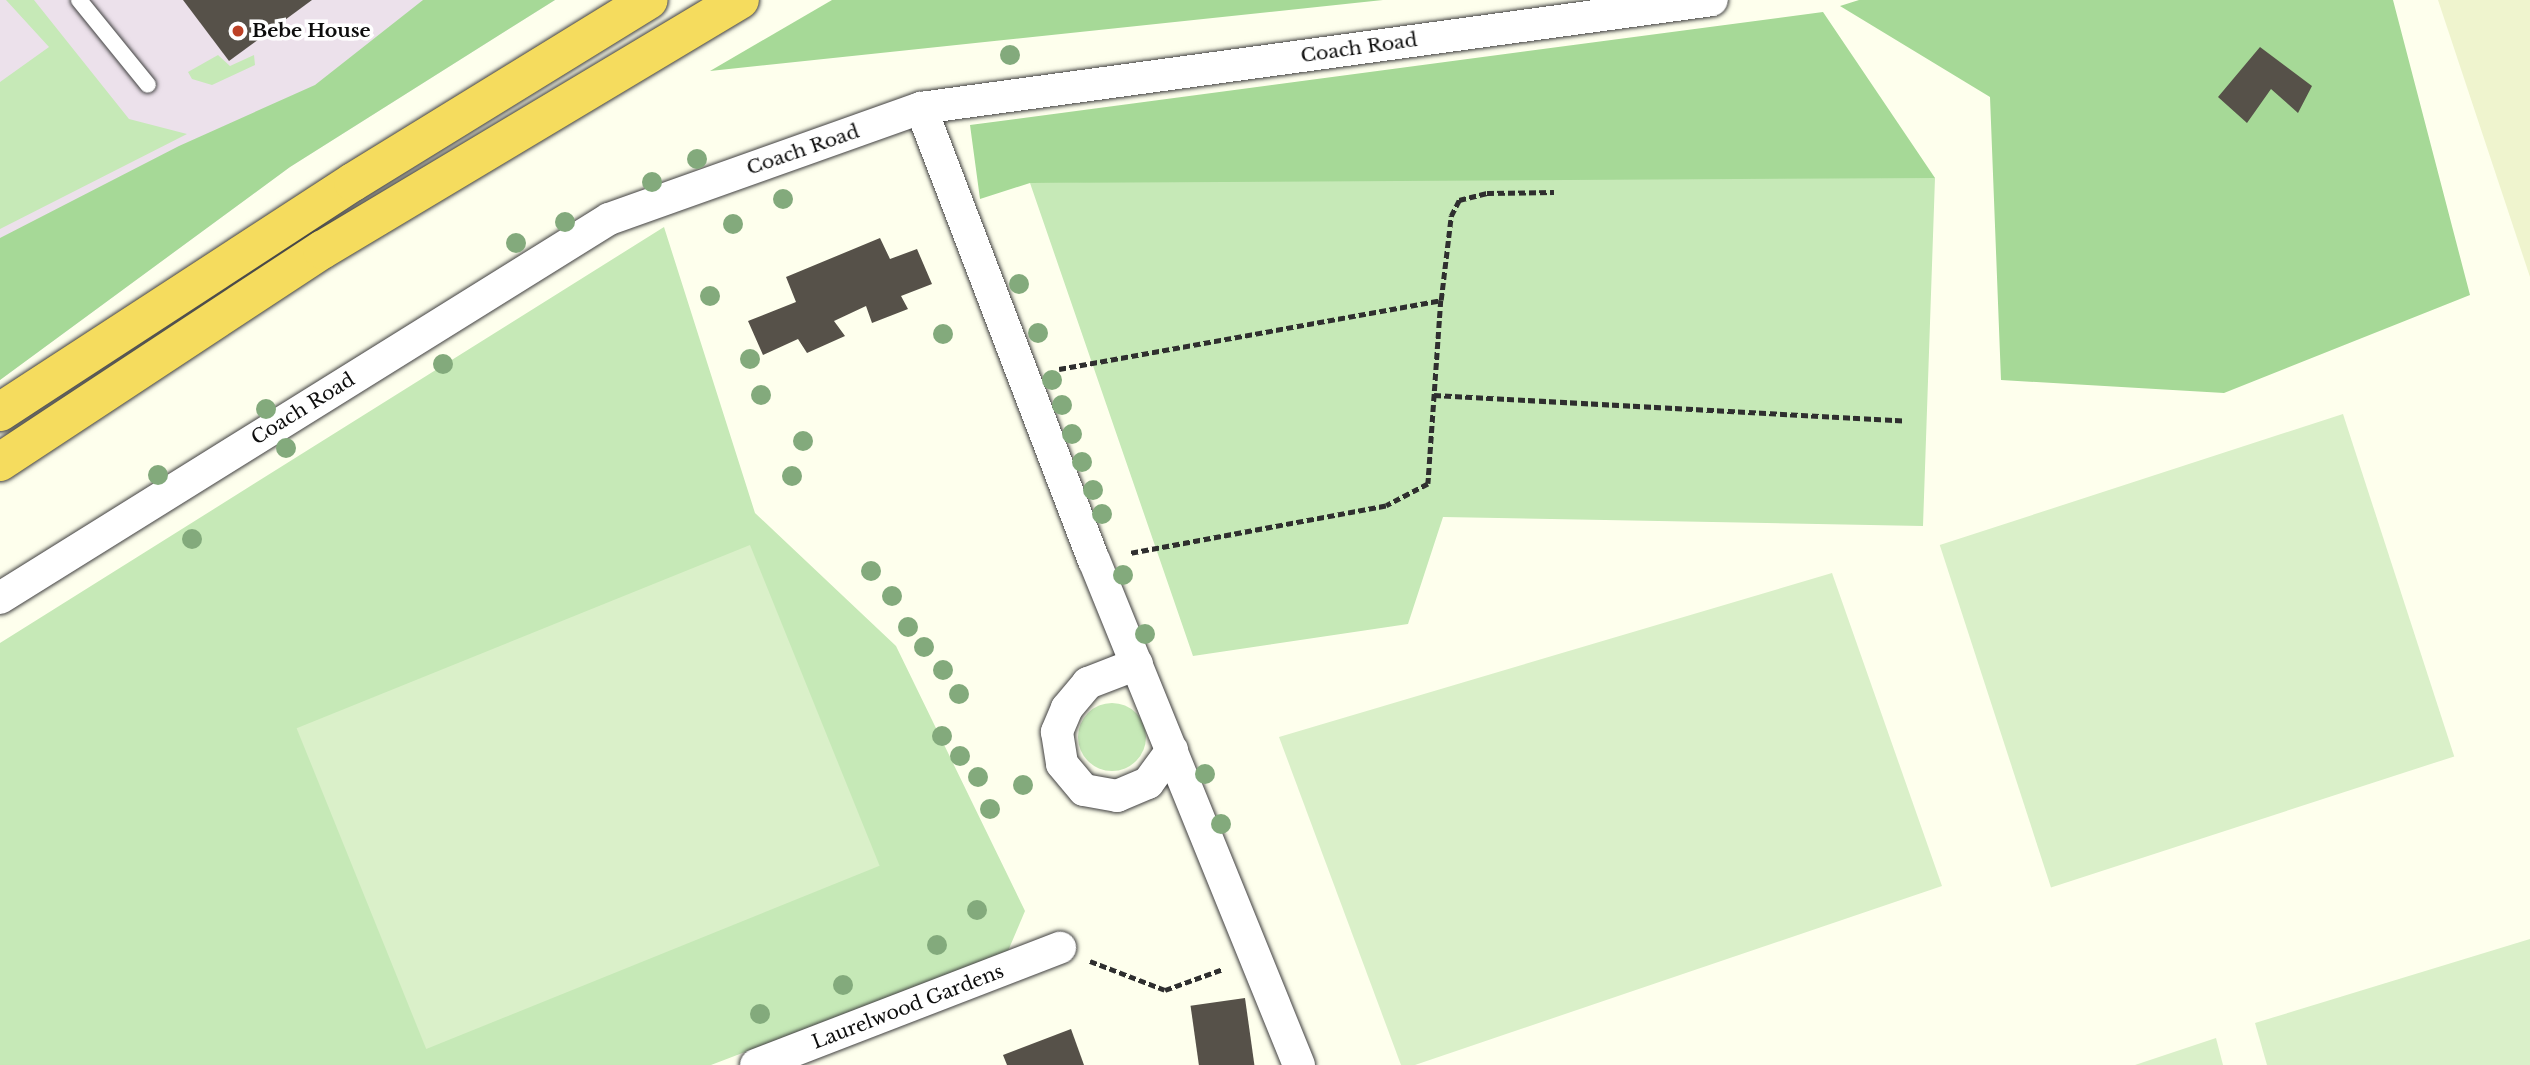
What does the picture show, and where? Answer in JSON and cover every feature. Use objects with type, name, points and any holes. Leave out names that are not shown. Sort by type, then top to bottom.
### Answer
[{"type":"highway","points":[[0,412],[353,182],[649,0]]},
{"type":"highway","points":[[0,462],[333,243],[740,0]]},
{"type":"street","name":"Coach Road","points":[[0,598],[609,219],[921,108],[1712,0]]},
{"type":"street","points":[[921,108],[1027,375],[1094,560],[1299,1065]]},
{"type":"street","points":[[1137,664],[1088,683],[1067,708],[1057,732],[1062,764],[1084,790],[1117,796],[1148,783],[1172,750]]},
{"type":"street","name":"Laurelwood Gardens","points":[[756,1065],[1060,948]]},
{"type":"lane","points":[[79,0],[148,85]]},
{"type":"path","points":[[1094,560],[1386,506],[1428,484],[1441,300],[1451,216],[1460,201],[1486,193],[1554,192]]},
{"type":"path","points":[[1027,375],[1441,300]]},
{"type":"path","points":[[1434,395],[1903,420]]},
{"type":"path","points":[[1060,948],[1164,990],[1257,957]]},
{"type":"shaded area","points":[[0,0],[555,0],[290,167],[0,380]]},
{"type":"green space","points":[[6,0],[34,0],[129,119],[187,134],[0,229],[0,82],[49,47]]},
{"type":"green space","points":[[423,0],[555,0],[290,167],[0,380],[0,238],[179,146],[315,85]]},
{"type":"green space","points":[[832,0],[1383,0],[710,71]]},
{"type":"green space","points":[[1859,0],[2393,0],[2470,295],[2224,393],[2001,380],[1990,97],[1840,6]]},
{"type":"green space","points":[[2438,0],[2530,0],[2530,277]]},
{"type":"green space","points":[[1823,12],[1935,178],[1030,183],[980,199],[970,125]]},
{"type":"green space","points":[[218,55],[230,66],[254,55],[255,65],[212,85],[192,79],[188,72]]},
{"type":"green space","points":[[1440,176],[1935,178],[1923,526],[1443,517],[1408,624],[1193,656],[1030,183]]},
{"type":"green space","points":[[664,227],[755,513],[896,646],[1025,911],[1008,951],[711,1065],[0,1065],[0,643]]},
{"type":"green space","points":[[2343,414],[2454,756],[2051,887],[1940,545]]},
{"type":"green space","points":[[750,545],[880,866],[426,1049],[297,728]]},
{"type":"green space","points":[[1832,573],[1942,886],[1415,1065],[1401,1065],[1279,737]]},
{"type":"green space","points":[[1105,703],[1119,703],[1131,708],[1141,718],[1146,737],[1141,756],[1131,766],[1119,771],[1105,771],[1093,766],[1083,756],[1078,744],[1078,730],[1083,718],[1093,708]]},
{"type":"green space","points":[[2530,939],[2530,1065],[2267,1065],[2255,1023]]},
{"type":"green space","points":[[2216,1038],[2223,1065],[2135,1065]]},
{"type":"building","name":"Bebe House","points":[[183,0],[312,0],[229,61]]},
{"type":"building","points":[[2260,47],[2312,86],[2298,113],[2271,89],[2247,123],[2218,97]]},
{"type":"building","points":[[880,238],[890,259],[917,249],[932,284],[901,296],[908,309],[872,323],[866,306],[834,321],[845,336],[807,353],[798,339],[763,355],[748,321],[796,302],[786,277]]},
{"type":"building","points":[[1245,998],[1254,1065],[1199,1065],[1191,1006]]},
{"type":"building","points":[[1071,1029],[1084,1065],[1007,1065],[1003,1055]]},
{"type":"place","name":"Bebe House","points":[[238,31]]}]
